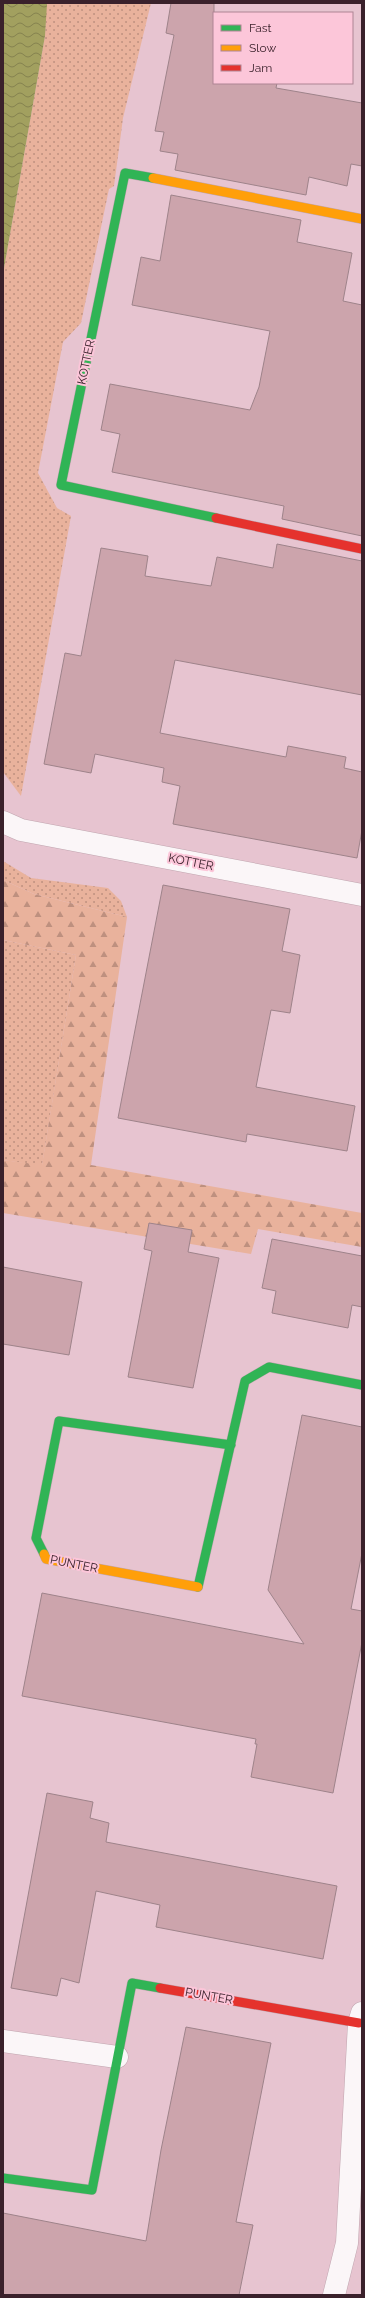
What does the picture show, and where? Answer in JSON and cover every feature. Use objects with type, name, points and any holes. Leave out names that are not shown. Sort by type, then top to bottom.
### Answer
[{"type":"street","name":"KOTTER","points":[[362,220],[126,173],[61,485],[362,548]]},
{"type":"street","name":"KOTTER","points":[[12,826],[362,895]]},
{"type":"street","name":"PUNTER","points":[[231,1445],[59,1421],[36,1538],[46,1559],[199,1587],[231,1445],[245,1380],[269,1367],[362,1385]]},
{"type":"street","name":"PUNTER","points":[[3,2178],[92,2190],[132,1983],[361,2018],[355,2244],[334,2295]]},
{"type":"street","points":[[3,2041],[117,2057]]},
{"type":"green space","points":[[46,3],[151,3],[123,118],[114,186],[109,189],[81,323],[63,342],[38,473],[57,508],[71,516],[21,796],[3,772],[3,274],[45,36]]},
{"type":"green space","points":[[3,861],[31,878],[108,888],[121,901],[127,917],[34,894],[3,880]]},
{"type":"green space","points":[[3,880],[34,894],[127,917],[91,1165],[362,1213],[362,1247],[258,1229],[251,1254],[3,1213],[3,1160],[42,1165],[76,955],[3,940]]},
{"type":"green space","points":[[3,940],[76,955],[42,1166],[3,1160]]},
{"type":"water","points":[[3,3],[47,4],[45,36],[3,274]]},
{"type":"building","points":[[171,3],[214,3],[213,84],[277,84],[276,88],[362,103],[362,166],[351,164],[347,186],[309,177],[306,195],[175,170],[178,154],[160,151],[164,132],[155,131],[174,35],[166,33]]},
{"type":"building","points":[[171,195],[301,220],[297,242],[352,253],[343,301],[362,305],[362,536],[282,519],[284,506],[112,472],[120,434],[101,430],[110,384],[250,410],[259,387],[270,331],[132,305],[141,257],[160,261]]},
{"type":"building","points":[[277,544],[362,561],[362,695],[175,660],[160,733],[286,757],[288,746],[346,757],[344,768],[362,772],[362,830],[357,858],[173,824],[180,786],[162,782],[164,768],[95,754],[91,773],[44,764],[65,653],[81,656],[101,548],[148,556],[145,576],[211,586],[217,557],[273,568]]},
{"type":"building","points":[[163,885],[290,909],[282,951],[300,955],[290,1013],[271,1010],[256,1087],[355,1106],[347,1151],[247,1134],[246,1142],[118,1118]]},
{"type":"building","points":[[149,1223],[192,1230],[188,1252],[219,1258],[193,1388],[128,1377],[152,1251],[144,1249]]},
{"type":"building","points":[[272,1239],[362,1256],[362,1307],[352,1305],[348,1328],[272,1313],[276,1291],[262,1288]]},
{"type":"building","points":[[3,1267],[82,1282],[69,1355],[3,1344]]},
{"type":"building","points":[[302,1415],[362,1427],[362,1553],[351,1609],[362,1611],[362,1642],[333,1793],[251,1777],[257,1744],[255,1744],[256,1739],[22,1696],[42,1593],[304,1644],[268,1590]]},
{"type":"building","points":[[47,1793],[93,1802],[90,1818],[109,1823],[106,1842],[337,1886],[323,1959],[156,1927],[160,1905],[96,1891],[79,1983],[61,1978],[57,1996],[11,1988]]},
{"type":"building","points":[[186,2027],[271,2043],[236,2222],[253,2225],[239,2295],[3,2295],[3,2213],[146,2241],[161,2150]]},
{"type":"traffic: fast","points":[[153,178],[125,173],[61,485],[216,518]]},
{"type":"traffic: fast","points":[[198,1587],[245,1381],[269,1367],[362,1385]]},
{"type":"traffic: fast","points":[[44,1554],[36,1538],[59,1421],[231,1445]]},
{"type":"traffic: fast","points":[[3,2178],[92,2190],[132,1983],[160,1988]]},
{"type":"traffic: slow","points":[[153,178],[362,219]]},
{"type":"traffic: slow","points":[[44,1554],[46,1559],[198,1587]]},
{"type":"traffic: jam","points":[[216,518],[362,549]]},
{"type":"traffic: jam","points":[[160,1988],[359,2023]]}]
